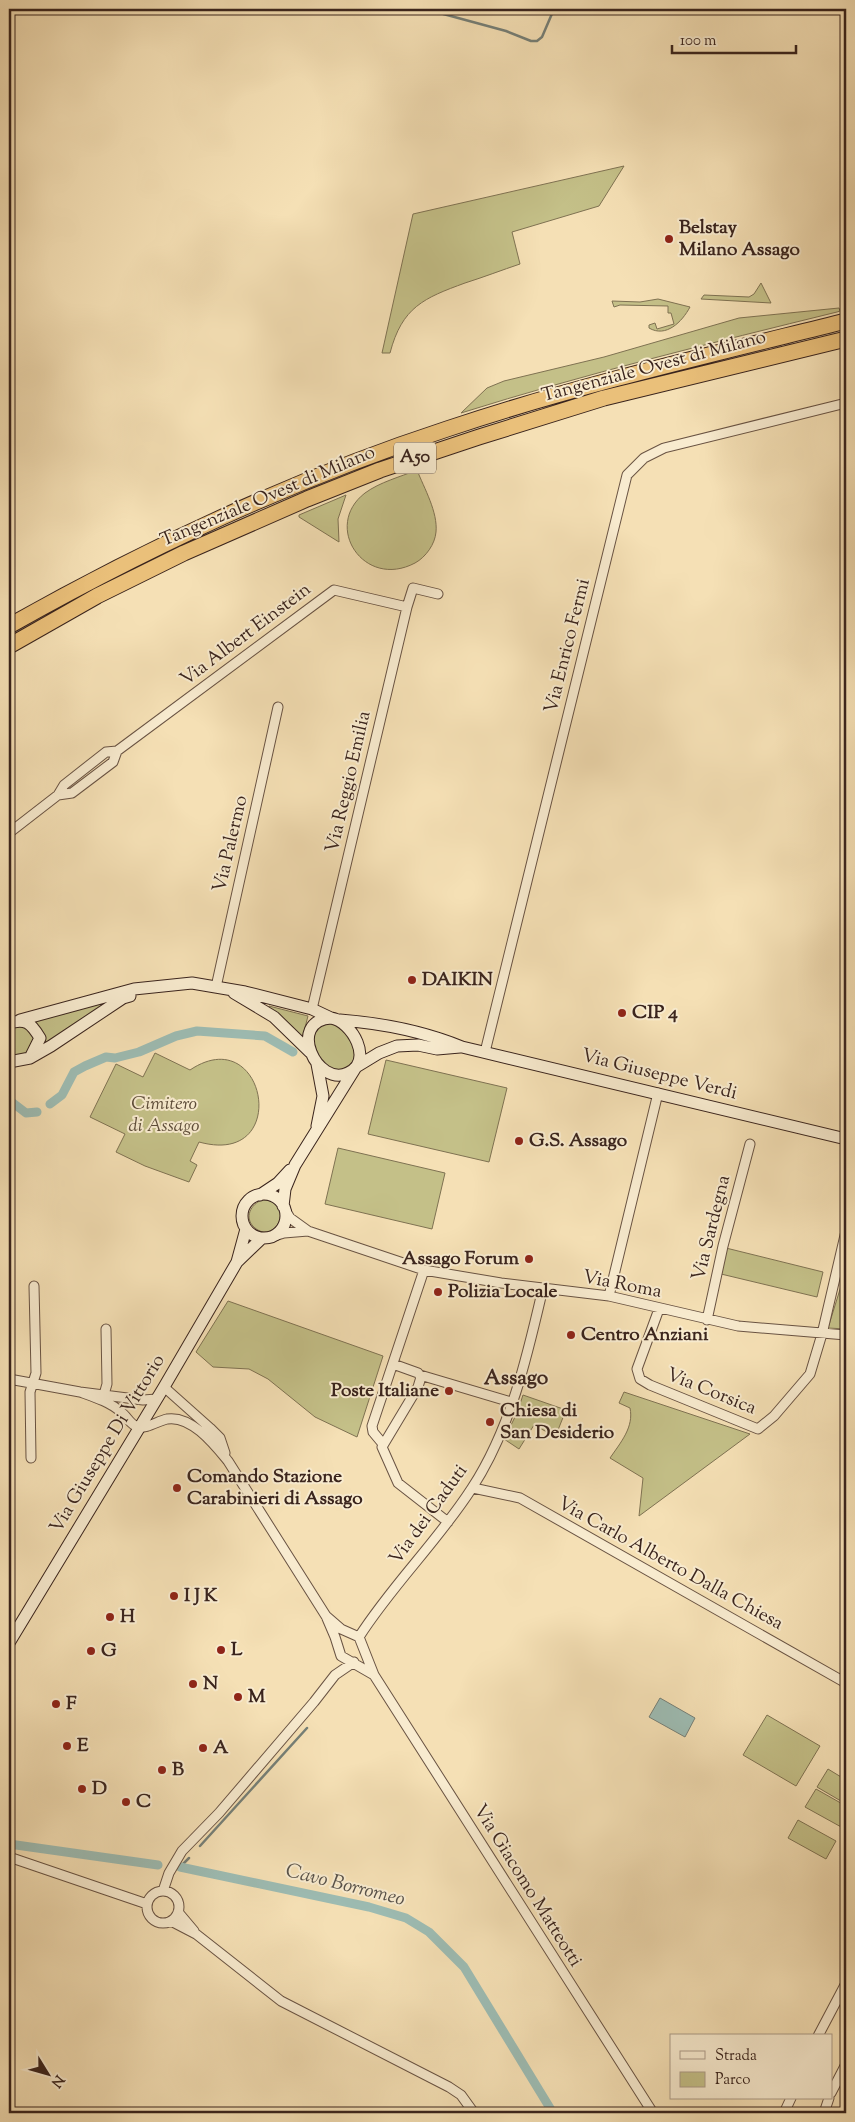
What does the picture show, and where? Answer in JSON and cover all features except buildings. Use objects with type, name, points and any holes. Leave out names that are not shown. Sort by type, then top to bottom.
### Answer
[{"type":"highway","name":"Tangenziale Ovest di Milano","points":[[9,626],[105,573],[194,529],[370,456],[447,429],[598,384],[846,321]]},
{"type":"highway","name":"Tangenziale Ovest di Milano","points":[[9,646],[97,596],[184,553],[364,476],[604,398],[846,339]]},
{"type":"main road","points":[[14,1022],[134,989],[192,983],[230,991],[245,992],[312,1009],[336,1019],[351,1031],[360,1048],[360,1057],[356,1067],[295,1166],[285,1188],[283,1206]]},
{"type":"main road","points":[[9,1062],[30,1058],[123,998],[167,985]]},
{"type":"main road","points":[[230,991],[274,1017],[314,1056],[323,1096],[315,1132]]},
{"type":"main road","points":[[312,1009],[308,1045],[323,1069],[337,1076],[349,1073],[356,1067]]},
{"type":"main road","name":"Via Giuseppe Verdi","points":[[336,1019],[358,1021],[440,1038],[462,1047],[846,1139]]},
{"type":"main road","points":[[309,1035],[318,1022],[336,1019]]},
{"type":"main road","points":[[14,1022],[33,1026],[40,1038],[30,1058]]},
{"type":"main road","name":"Via Giuseppe Verdi","points":[[356,1067],[379,1053],[397,1046],[418,1045],[437,1049],[462,1047]]},
{"type":"main road","points":[[260,1195],[273,1196],[283,1206],[286,1213],[284,1224],[278,1233],[267,1238],[252,1235],[246,1229],[242,1219],[244,1208],[250,1200],[278,1183],[295,1166]]},
{"type":"main road","name":"Via Giuseppe Di Vittorio","points":[[9,1642],[157,1399],[237,1262],[246,1229]]},
{"type":"main road","name":"Via Giuseppe Di Vittorio","points":[[237,1262],[267,1238]]},
{"type":"street","name":"Via Enrico Fermi","points":[[485,1052],[628,476],[644,458],[664,448],[846,403]]},
{"type":"street","name":"Via Reggio Emilia","points":[[312,1009],[407,607],[413,588],[438,594]]},
{"type":"street","name":"Via Albert Einstein","points":[[9,833],[58,795],[64,784],[99,757],[106,752],[117,751],[334,590],[407,607]]},
{"type":"street","name":"Via Palermo","points":[[216,987],[278,707]]},
{"type":"street","points":[[609,1296],[658,1093]]},
{"type":"street","name":"Via Sardegna","points":[[707,1320],[723,1246],[750,1144]]},
{"type":"street","name":"Via Roma","points":[[283,1206],[290,1218],[308,1231],[424,1270],[501,1283],[609,1296],[738,1326],[846,1335]]},
{"type":"street","name":"Via Roma","points":[[267,1238],[284,1233],[308,1231]]},
{"type":"street","points":[[822,1334],[846,1231]]},
{"type":"street","points":[[383,1444],[372,1426],[424,1270]]},
{"type":"street","points":[[31,1458],[30,1392],[36,1373],[34,1286]]},
{"type":"street","name":"Via dei Caduti","points":[[359,1637],[473,1488],[500,1437],[514,1403],[543,1288]]},
{"type":"street","name":"Via Corsica","points":[[659,1309],[638,1365],[640,1379],[650,1385],[758,1429],[774,1416],[810,1374],[822,1334]]},
{"type":"street","points":[[103,1397],[107,1384],[106,1329]]},
{"type":"street","points":[[393,1364],[420,1375],[514,1403]]},
{"type":"street","points":[[420,1375],[418,1386],[382,1447],[398,1483],[448,1522]]},
{"type":"street","points":[[9,1379],[103,1397],[157,1399]]},
{"type":"street","points":[[164,1387],[220,1438],[228,1461]]},
{"type":"street","points":[[103,1397],[139,1428],[169,1418],[178,1408],[178,1400]]},
{"type":"street","points":[[123,1413],[125,1404],[133,1398]]},
{"type":"street","points":[[169,1418],[189,1424],[215,1445],[228,1461],[326,1616],[345,1660],[352,1662]]},
{"type":"street","name":"Via Carlo Alberto Dalla Chiesa","points":[[473,1488],[520,1498],[846,1683]]},
{"type":"street","points":[[163,1891],[169,1873],[182,1851],[219,1813],[314,1702],[334,1675],[360,1658],[363,1648],[359,1637],[326,1616]]},
{"type":"street","points":[[334,1675],[341,1638],[350,1633]]},
{"type":"street","name":"Via Giacomo Matteotti","points":[[363,1648],[374,1675],[653,2113]]},
{"type":"street","name":"Via Giacomo Matteotti","points":[[352,1662],[374,1675]]},
{"type":"street","points":[[9,1857],[147,1904]]},
{"type":"street","points":[[163,1891],[172,1894],[178,1902],[178,1912],[171,1921],[166,1923],[155,1922],[148,1914],[147,1904],[153,1894],[163,1891]]},
{"type":"street","points":[[178,1912],[196,1934]]},
{"type":"street","points":[[171,1921],[196,1934],[281,2001],[449,2086],[461,2095],[474,2113]]},
{"type":"street","points":[[819,2034],[846,1983]]},
{"type":"street","points":[[832,2091],[846,2064]]},
{"type":"street","points":[[784,2113],[790,2100]]},
{"type":"street","points":[[824,2113],[828,2100]]},
{"type":"green space","points":[[624,166],[599,206],[512,232],[520,264],[450,288],[426,300],[408,315],[401,325],[390,353],[382,353],[413,214]]},
{"type":"green space","points":[[761,283],[771,303],[701,299],[704,295],[749,297],[754,294]]},
{"type":"green space","points":[[658,299],[690,307],[683,318],[673,327],[667,330],[655,331],[649,328],[649,325],[655,323],[657,329],[674,324],[671,313],[668,313],[668,306],[620,305],[614,307],[612,301],[640,302]]},
{"type":"green space","points":[[839,308],[840,311],[837,312],[601,372],[461,413],[487,388],[504,381],[604,357],[739,318]]},
{"type":"green space","points":[[417,470],[435,516],[436,532],[432,546],[415,563],[396,569],[380,568],[365,561],[355,550],[348,537],[348,522],[353,507],[371,489]]},
{"type":"green space","points":[[346,495],[338,519],[339,542],[299,517],[299,515]]},
{"type":"green space","points":[[111,1000],[45,1048],[33,1020]]},
{"type":"green space","points":[[269,1007],[308,1016],[302,1039]]},
{"type":"green space","points":[[326,1023],[339,1024],[355,1050],[353,1061],[338,1071],[325,1067],[313,1046],[314,1033],[317,1028]]},
{"type":"green space","points":[[23,1024],[35,1035],[30,1052],[9,1058],[9,1028]]},
{"type":"green space","name":"Cimitero di Assago","points":[[155,1053],[190,1070],[216,1060],[237,1063],[251,1077],[258,1097],[258,1117],[248,1135],[229,1144],[199,1142],[190,1161],[197,1165],[189,1182],[145,1166],[116,1152],[125,1134],[90,1117],[116,1064],[143,1077]]},
{"type":"green space","points":[[386,1060],[507,1088],[489,1162],[368,1134]]},
{"type":"green space","points":[[338,1148],[445,1173],[432,1229],[325,1204]]},
{"type":"green space","points":[[262,1200],[272,1202],[278,1206],[281,1213],[276,1227],[270,1231],[263,1232],[255,1228],[249,1220],[252,1208]]},
{"type":"green space","points":[[726,1248],[823,1272],[817,1297],[721,1274]]},
{"type":"green space","points":[[846,1270],[846,1329],[828,1328]]},
{"type":"green space","points":[[228,1301],[383,1356],[357,1437],[315,1417],[268,1379],[249,1369],[213,1367],[196,1352]]},
{"type":"green space","points":[[624,1392],[750,1434],[639,1516],[643,1478],[610,1458],[626,1434],[630,1422],[630,1408],[619,1403]]},
{"type":"green space","points":[[523,1395],[566,1410],[556,1435],[558,1438],[534,1425],[519,1449],[504,1439],[517,1413]]},
{"type":"green space","points":[[767,1715],[820,1746],[796,1786],[743,1755]]},
{"type":"green space","points":[[828,1769],[846,1780],[846,1804],[817,1787]]},
{"type":"green space","points":[[816,1789],[846,1806],[846,1823],[843,1828],[805,1807]]},
{"type":"green space","points":[[798,1820],[836,1841],[826,1859],[788,1838]]},
{"type":"water","points":[[660,1698],[695,1718],[685,1737],[649,1717]]},
{"type":"waterway","points":[[425,9],[506,31],[531,41],[537,41],[542,37],[554,9]]},
{"type":"waterway","points":[[50,1104],[62,1095],[74,1072],[85,1066],[106,1057],[115,1058],[139,1052],[176,1036],[197,1031],[265,1036],[293,1052]]},
{"type":"waterway","points":[[9,1100],[26,1113],[37,1112]]},
{"type":"waterway","points":[[200,1846],[307,1728]]},
{"type":"waterway","name":"Cavo Borromeo","points":[[9,1844],[158,1865]]},
{"type":"waterway","points":[[180,1867],[189,1858]]},
{"type":"waterway","name":"Cavo Borromeo","points":[[180,1867],[369,1907],[406,1918],[429,1932],[464,1967],[553,2113]]},
{"type":"place","name":"Belstay Milano Assago","points":[[669,239]]},
{"type":"place","name":"DAIKIN","points":[[412,980]]},
{"type":"place","name":"CIP 4","points":[[622,1013]]},
{"type":"place","name":"G.S. Assago","points":[[519,1141]]},
{"type":"place","name":"Assago Forum","points":[[529,1259]]},
{"type":"place","name":"Polizia Locale","points":[[438,1292]]},
{"type":"place","name":"Centro Anziani","points":[[571,1335]]},
{"type":"place","name":"Poste Italiane","points":[[449,1391]]},
{"type":"place","name":"Chiesa di San Desiderio","points":[[490,1422]]},
{"type":"place","name":"Comando Stazione Carabinieri di Assago","points":[[177,1488]]},
{"type":"place","name":"I J K","points":[[174,1596]]},
{"type":"place","name":"H","points":[[110,1617]]},
{"type":"place","name":"L","points":[[221,1650]]},
{"type":"place","name":"G","points":[[91,1651]]},
{"type":"place","name":"N","points":[[193,1684]]},
{"type":"place","name":"M","points":[[238,1697]]},
{"type":"place","name":"F","points":[[56,1704]]},
{"type":"place","name":"E","points":[[67,1746]]},
{"type":"place","name":"A","points":[[203,1748]]},
{"type":"place","name":"B","points":[[162,1770]]},
{"type":"place","name":"D","points":[[82,1789]]},
{"type":"place","name":"C","points":[[126,1802]]},
{"type":"district","name":"Assago","points":[[516,1379]]}]
